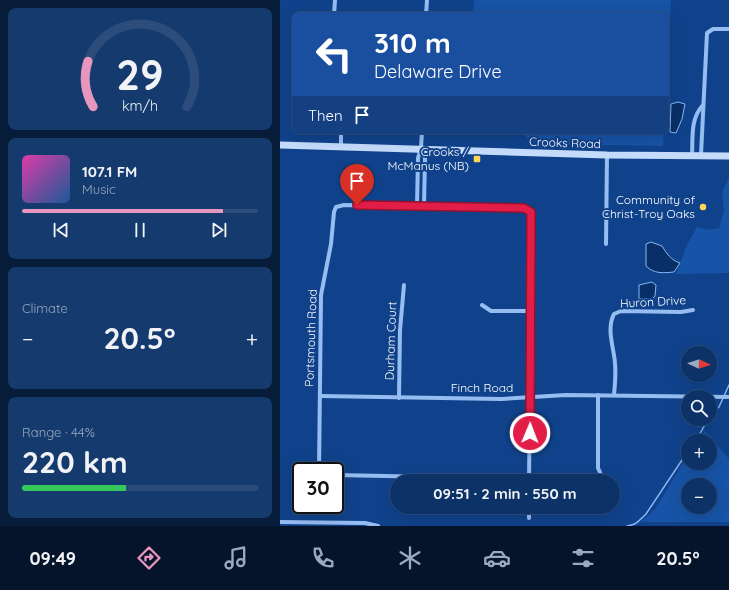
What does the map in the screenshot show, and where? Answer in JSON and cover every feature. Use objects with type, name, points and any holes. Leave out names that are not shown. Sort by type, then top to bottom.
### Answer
[{"type":"main road","name":"Crooks Road","points":[[280,145],[422,148],[607,155],[729,156]]},
{"type":"street","points":[[334,12],[335,0]]},
{"type":"street","points":[[426,12],[427,0]]},
{"type":"street","points":[[701,155],[707,33],[713,29],[729,29]]},
{"type":"street","points":[[692,155],[694,120],[697,111],[703,106]]},
{"type":"street","points":[[340,147],[341,134]]},
{"type":"street","points":[[422,134],[422,148],[425,158],[424,206]]},
{"type":"street","points":[[422,148],[418,158],[417,206],[524,208],[529,210],[532,217],[529,474]]},
{"type":"street","points":[[606,244],[607,155]]},
{"type":"street","name":"Portsmouth Road","points":[[319,462],[321,294],[331,244],[334,212],[336,207],[341,205],[417,206]]},
{"type":"street","name":"Durham Court","points":[[398,398],[400,330],[404,285]]},
{"type":"street","points":[[482,305],[491,311],[531,312]]},
{"type":"street","name":"Huron Drive","points":[[614,395],[615,363],[612,348],[611,321],[614,314],[621,311],[681,312],[693,310]]},
{"type":"street","points":[[598,395],[598,468],[601,474]]},
{"type":"street","name":"Finch Road","points":[[320,396],[500,399],[598,395],[729,397]]},
{"type":"street","points":[[344,475],[390,476]]},
{"type":"street","points":[[280,522],[365,523],[378,526]]},
{"type":"shaded area","points":[[474,0],[671,0],[669,37],[669,12],[473,12]]},
{"type":"shaded area","points":[[678,102],[685,104],[682,119],[676,133],[670,132],[671,104]]},
{"type":"shaded area","points":[[526,134],[664,134],[663,146],[539,144],[526,137]]},
{"type":"shaded area","points":[[729,177],[729,273],[676,274],[687,245],[697,227],[709,230],[719,228],[724,210],[722,193]]},
{"type":"shaded area","points":[[651,242],[662,246],[674,260],[680,263],[674,272],[655,272],[646,266],[646,244]]},
{"type":"shaded area","points":[[652,282],[656,285],[655,296],[652,299],[639,299],[639,285]]},
{"type":"shaded area","points":[[717,445],[729,459],[729,522],[641,522],[656,508],[681,466],[681,470],[717,470]]},
{"type":"waterway","points":[[717,409],[729,385]]},
{"type":"waterway","points":[[700,434],[704,426]]},
{"type":"waterway","points":[[627,526],[640,520],[646,514],[681,462]]},
{"type":"place","name":"Crooks / McManus (NB)","points":[[477,159]]},
{"type":"place","name":"Community of Christ-Troy Oaks","points":[[703,207]]},
{"type":"route","points":[[357,205],[524,208],[531,212],[530,433]]}]
